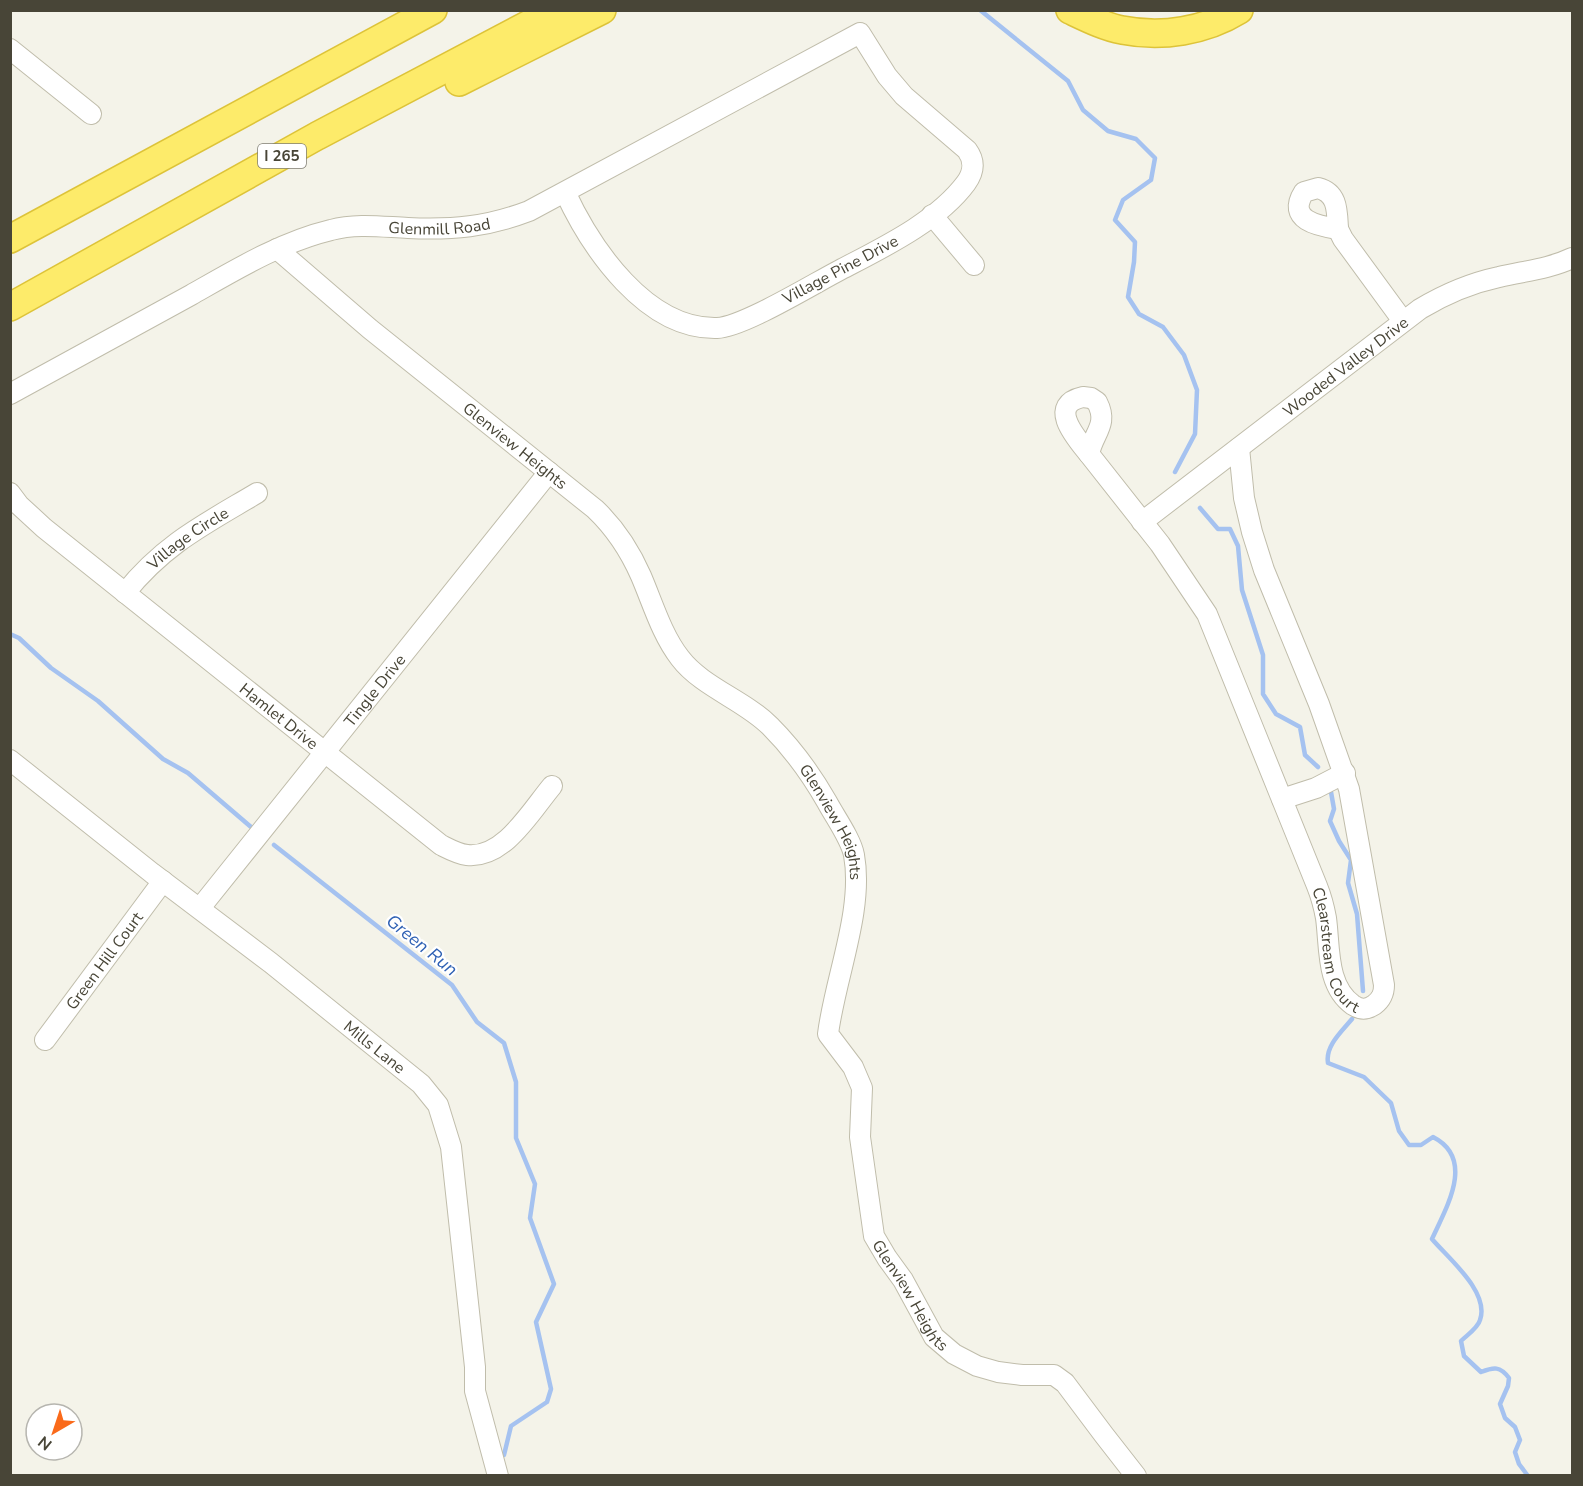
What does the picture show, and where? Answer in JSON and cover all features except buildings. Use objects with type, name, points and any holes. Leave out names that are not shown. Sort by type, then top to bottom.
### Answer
[{"type":"highway","points":[[10,239],[433,10]]},
{"type":"highway","name":"I 265","points":[[10,307],[317,136],[556,10]]},
{"type":"highway","points":[[207,197],[430,96],[602,10]]},
{"type":"highway","points":[[1070,10],[1121,30],[1151,34],[1180,32],[1209,24],[1239,10]]},
{"type":"highway","points":[[1115,10],[1152,16],[1193,10]]},
{"type":"street","name":"Glenmill Road","points":[[10,394],[277,249],[331,230],[386,226],[447,229],[490,225],[530,212],[860,33]]},
{"type":"street","name":"Village Pine Drive","points":[[566,192],[575,213],[601,257],[624,283],[652,306],[684,322],[717,328],[746,319],[857,261],[905,234],[932,214],[964,185],[973,166],[972,156],[904,96],[887,76],[860,33]]},
{"type":"street","points":[[10,48],[91,114]]},
{"type":"street","points":[[932,214],[974,265]]},
{"type":"street","points":[[1338,229],[1403,321]]},
{"type":"street","name":"Glenview Heights","points":[[277,249],[370,329],[595,509],[626,546],[669,641],[690,670],[739,701],[768,724],[797,754],[820,790],[854,853],[855,887],[850,929],[828,1034],[853,1067],[862,1088],[860,1137],[874,1236],[903,1280],[934,1337],[954,1354],[976,1366],[1022,1375],[1054,1375],[1065,1383],[1136,1476]]},
{"type":"street","name":"Wooded Valley Drive","points":[[1142,522],[1403,321],[1435,300],[1466,286],[1551,266],[1572,258]]},
{"type":"street","name":"Clearstream Court","points":[[1089,454],[1177,568],[1207,614],[1322,902],[1332,970],[1337,987],[1344,999],[1359,1009],[1367,1009],[1380,1000],[1384,993],[1384,985],[1358,831],[1345,773],[1264,570],[1244,498],[1239,448]]},
{"type":"street","name":"Tingle Drive","points":[[200,908],[549,472]]},
{"type":"street","name":"Hamlet Drive","points":[[10,493],[19,505],[44,528],[441,845],[465,855],[488,853],[507,840],[552,786]]},
{"type":"street","name":"Village Circle","points":[[125,593],[153,562],[182,538],[257,493]]},
{"type":"street","name":"Mills Lane","points":[[10,760],[421,1084],[438,1105],[451,1147],[475,1367],[475,1390],[498,1476]]},
{"type":"street","points":[[1282,799],[1316,788],[1345,773]]},
{"type":"street","name":"Green Hill Court","points":[[45,1040],[163,880]]},
{"type":"waterway","points":[[980,10],[1068,81],[1083,110],[1108,131],[1136,139],[1155,158],[1151,180],[1123,200],[1115,220],[1135,242],[1128,297],[1139,314],[1163,327],[1184,355],[1197,390],[1195,434],[1175,472]]},
{"type":"waterway","points":[[1200,508],[1218,529],[1230,529],[1238,546],[1242,590],[1263,655],[1263,694],[1276,714],[1300,727],[1305,755],[1318,767]]},
{"type":"waterway","name":"Green Run","points":[[10,634],[19,638],[51,668],[98,701],[163,759],[188,773],[251,827]]},
{"type":"waterway","points":[[1331,792],[1334,809],[1330,821],[1351,860],[1348,883],[1357,914],[1363,991]]},
{"type":"waterway","name":"Green Run","points":[[274,845],[452,985],[477,1022],[504,1043],[516,1082],[516,1138],[535,1184],[530,1218],[554,1284],[536,1322],[551,1389],[547,1402],[511,1426],[504,1455]]},
{"type":"waterway","points":[[1352,1019],[1332,1045],[1328,1063],[1364,1077],[1391,1103],[1399,1131],[1409,1145],[1421,1145],[1433,1137],[1446,1146],[1453,1158],[1454,1185],[1432,1239],[1466,1276],[1479,1298],[1481,1309],[1479,1323],[1461,1341],[1464,1356],[1481,1372],[1496,1369],[1503,1371],[1509,1378],[1500,1404],[1505,1418],[1515,1427],[1520,1440],[1515,1452],[1519,1464],[1528,1476]]}]
